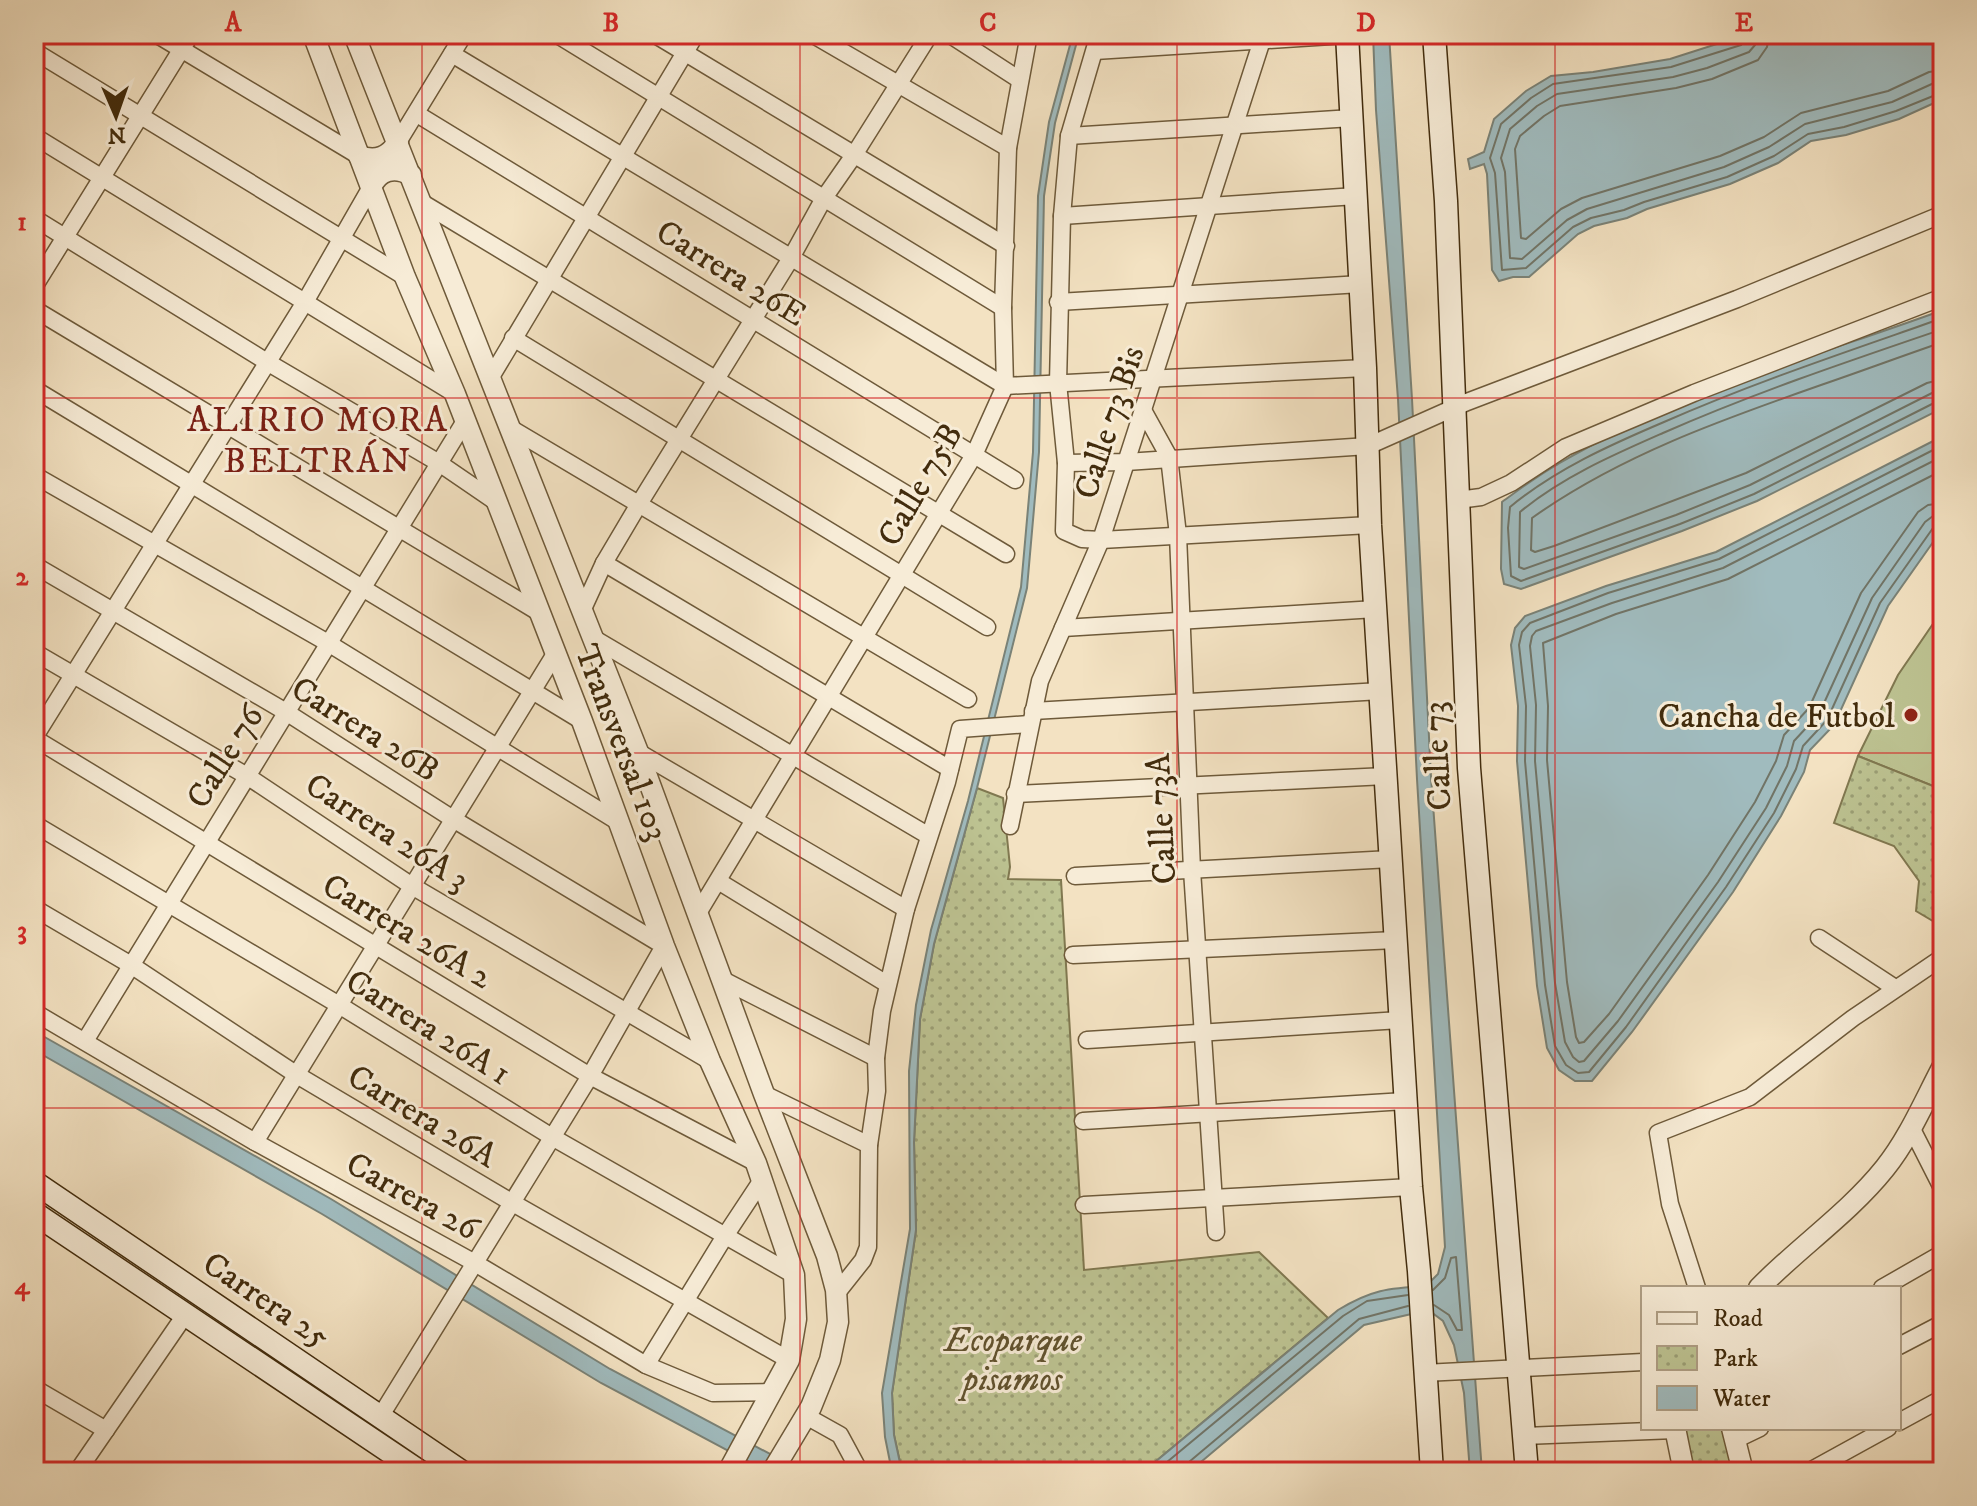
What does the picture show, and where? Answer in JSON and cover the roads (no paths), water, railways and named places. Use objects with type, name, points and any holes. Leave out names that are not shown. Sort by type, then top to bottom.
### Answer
[{"type":"main road","name":"Calle 73","points":[[1434,34],[1446,201],[1469,768],[1512,1368],[1527,1472]]},
{"type":"main road","name":"Calle 73","points":[[1347,35],[1365,368],[1376,442],[1370,525],[1405,1101],[1421,1332],[1434,1372],[1432,1472]]},
{"type":"main road","name":"Carrera 25","points":[[34,1182],[462,1472]]},
{"type":"main road","name":"Carrera 25","points":[[34,1213],[420,1472]]},
{"type":"street","points":[[156,34],[359,156],[377,159],[393,150],[464,34]]},
{"type":"street","points":[[34,287],[191,34]]},
{"type":"street","points":[[298,34],[315,39]]},
{"type":"street","name":"Transversal 103","points":[[354,34],[638,752],[827,1256],[836,1294],[838,1322],[830,1360],[806,1416],[777,1464]]},
{"type":"street","points":[[556,34],[1003,308]]},
{"type":"street","points":[[654,34],[1006,246]]},
{"type":"street","points":[[491,377],[696,34]]},
{"type":"street","points":[[812,34],[1008,148]]},
{"type":"street","points":[[582,611],[604,563],[678,439],[791,258],[824,198],[930,34]]},
{"type":"street","points":[[949,34],[1020,80]]},
{"type":"street","name":"Calle 75B","points":[[698,913],[1013,386],[1003,308],[1008,148],[1029,34]]},
{"type":"street","points":[[1099,34],[1069,136],[1062,216],[1055,383],[1066,463],[1064,531],[1082,539],[1101,540],[1370,525]]},
{"type":"street","points":[[1095,51],[1263,37],[1347,35]]},
{"type":"street","name":"Calle 73 Bis","points":[[1010,826],[1040,681],[1101,540],[1263,37]]},
{"type":"street","name":"Transversal 103","points":[[315,39],[405,277],[455,394],[582,721],[664,946],[759,1172],[794,1275],[796,1319],[789,1360],[728,1472]]},
{"type":"street","points":[[34,51],[405,277]]},
{"type":"street","points":[[452,54],[791,258],[1013,386],[1365,368]]},
{"type":"street","name":"Carrera 26E","points":[[417,114],[1015,480]]},
{"type":"street","points":[[1069,136],[1352,118]]},
{"type":"street","points":[[34,136],[455,394]]},
{"type":"street","points":[[34,738],[305,302],[371,187],[379,176],[391,170],[411,175]]},
{"type":"street","points":[[1062,216],[1356,196]]},
{"type":"street","points":[[421,202],[1006,554]]},
{"type":"street","points":[[1066,463],[1126,462],[1376,442],[1455,407],[1737,299],[1943,214]]},
{"type":"street","points":[[34,218],[267,362],[439,463],[496,502]]},
{"type":"street","points":[[1058,302],[1361,284]]},
{"type":"street","points":[[1458,500],[1481,497],[1511,483],[1566,447],[1623,423],[1943,297]]},
{"type":"street","points":[[34,309],[540,613]]},
{"type":"street","points":[[513,338],[987,627]]},
{"type":"street","points":[[34,389],[582,721]]},
{"type":"street","name":"Calle 73A","points":[[1143,410],[1169,457],[1178,535],[1187,785],[1216,1232]]},
{"type":"street","name":"Calle 76","points":[[85,1041],[465,421]]},
{"type":"street","points":[[510,428],[968,699]]},
{"type":"street","points":[[34,475],[328,643],[620,823]]},
{"type":"street","points":[[604,563],[950,769]]},
{"type":"street","name":"Carrera 26B","points":[[34,565],[286,712],[453,819],[664,946]]},
{"type":"street","points":[[1063,628],[1376,609]]},
{"type":"street","points":[[593,638],[929,836]]},
{"type":"street","name":"Carrera 26A 3","points":[[34,652],[247,776],[412,886],[710,1061]]},
{"type":"street","points":[[255,1142],[555,654]]},
{"type":"street","points":[[836,1294],[863,1260],[868,1247],[869,1145],[877,1091],[876,1058],[887,984],[960,729],[989,727],[1031,718],[1185,703],[1381,691]]},
{"type":"street","name":"Carrera 26A 2","points":[[34,738],[590,1076],[759,1172]]},
{"type":"street","points":[[638,752],[906,909]]},
{"type":"street","points":[[1015,794],[1386,776]]},
{"type":"street","name":"Carrera 26A 1","points":[[34,824],[339,1005],[552,1137],[794,1275]]},
{"type":"street","points":[[1075,876],[1391,859]]},
{"type":"street","points":[[718,881],[887,984]]},
{"type":"street","name":"Carrera 26A","points":[[34,908],[131,965],[297,1075],[511,1202],[789,1360]]},
{"type":"street","points":[[1819,938],[1895,988]]},
{"type":"street","points":[[1073,955],[1396,940]]},
{"type":"street","points":[[380,1417],[590,1076],[664,946]]},
{"type":"street","points":[[1696,1286],[1670,1204],[1658,1133],[1750,1097],[1895,988],[1943,957]]},
{"type":"street","points":[[723,980],[876,1058]]},
{"type":"street","name":"Carrera 26","points":[[34,1012],[646,1365],[713,1393],[773,1392]]},
{"type":"street","points":[[1087,1040],[1204,1035],[1400,1020]]},
{"type":"street","points":[[1761,1286],[1864,1192],[1887,1166],[1943,1066]]},
{"type":"street","points":[[764,1094],[869,1145]]},
{"type":"street","points":[[1083,1121],[1405,1101]]},
{"type":"street","points":[[744,1136],[753,1143],[765,1143],[774,1136],[776,1124]]},
{"type":"street","points":[[1911,1127],[1943,1190]]},
{"type":"street","points":[[646,1365],[725,1236],[759,1172]]},
{"type":"street","points":[[1084,1205],[1411,1187]]},
{"type":"street","points":[[1885,1286],[1943,1253]]},
{"type":"street","points":[[77,1472],[185,1315]]},
{"type":"street","points":[[1901,1345],[1943,1323]]},
{"type":"street","points":[[1434,1372],[1641,1362]]},
{"type":"street","points":[[34,1388],[106,1430]]},
{"type":"street","points":[[1901,1421],[1943,1398]]},
{"type":"street","points":[[806,1416],[840,1435],[860,1472]]},
{"type":"street","points":[[1524,1436],[1653,1430]]},
{"type":"street","points":[[1675,1430],[1684,1472]]},
{"type":"street","points":[[1808,1472],[1884,1430]]},
{"type":"street","points":[[1734,1434],[1743,1472]]},
{"type":"water","points":[[1073,34],[1079,34],[1055,123],[1044,196],[1039,452],[1027,588],[934,944],[920,1019],[914,1142],[916,1230],[892,1393],[894,1435],[902,1472],[892,1472],[885,1437],[882,1393],[910,1229],[909,1071],[916,1005],[931,930],[968,801],[1021,587],[1033,452],[1038,196],[1049,122]]},
{"type":"water","points":[[1373,34],[1389,34],[1431,777],[1482,1472],[1470,1472],[1464,1393],[1454,1345],[1443,1321],[1431,1312],[1420,1312],[1364,1325],[1189,1472],[1143,1472],[1338,1310],[1380,1291],[1426,1286],[1438,1274],[1445,1247],[1398,399]]},
{"type":"water","points":[[1748,34],[1943,34],[1943,99],[1899,119],[1846,135],[1811,141],[1778,163],[1730,184],[1594,226],[1578,234],[1529,277],[1499,281],[1492,270],[1487,174],[1484,164],[1470,169],[1468,159],[1484,152],[1494,119],[1526,91],[1551,76],[1670,59]]},
{"type":"water","points":[[1943,310],[1943,408],[1757,501],[1521,589],[1504,584],[1501,569],[1502,502],[1543,473],[1602,440],[1697,398]]},
{"type":"water","points":[[1943,436],[1943,528],[1888,606],[1834,725],[1810,750],[1804,772],[1781,816],[1733,892],[1632,1032],[1592,1081],[1575,1081],[1559,1070],[1547,1048],[1537,986],[1517,761],[1518,706],[1511,645],[1515,628],[1525,616],[1606,586],[1716,552]]},
{"type":"water","points":[[34,1031],[331,1199],[610,1369],[804,1472],[768,1472],[601,1383],[322,1214],[34,1050]]},
{"type":"place","name":"Cancha de Futbol","points":[[1911,715]]},
{"type":"district","name":"ALIRIO MORA BELTRÁN","points":[[318,438]]},
{"type":"park label","name":"Ecoparque pisamos","points":[[1013,1358]]}]
